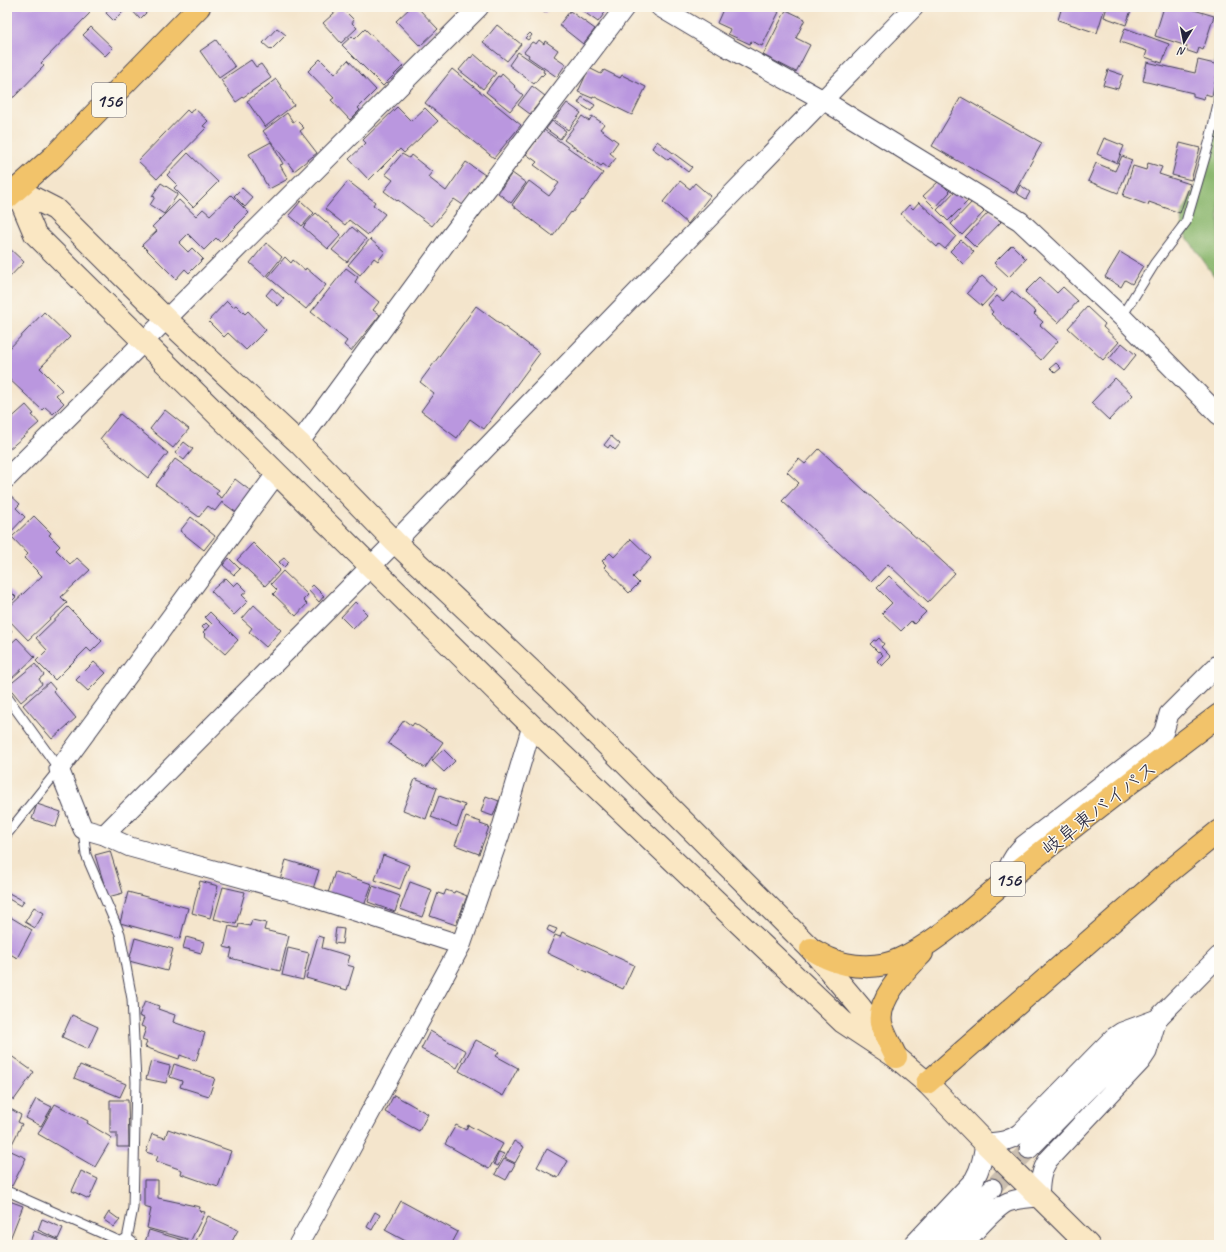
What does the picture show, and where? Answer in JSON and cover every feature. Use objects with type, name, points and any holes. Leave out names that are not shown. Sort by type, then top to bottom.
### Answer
[{"type":"highway","name":"156","points":[[11,193],[54,156],[199,7]]},
{"type":"highway","name":"岐阜東バイパス","points":[[811,949],[830,960],[847,964],[864,966],[900,960],[935,939],[1002,883],[1219,715]]},
{"type":"highway","points":[[927,1083],[1165,875],[1219,831]]},
{"type":"highway","points":[[896,1057],[881,1023],[884,1003],[888,993],[895,983],[935,939]]},
{"type":"street","points":[[7,478],[479,7]]},
{"type":"street","points":[[299,443],[448,240],[625,7]]},
{"type":"street","points":[[660,7],[727,47],[823,100],[1020,221],[1122,316],[1219,415]]},
{"type":"street","points":[[104,835],[396,542],[914,7]]},
{"type":"street","points":[[11,193],[55,209],[166,320],[299,443],[396,542],[557,695],[811,949],[860,1007],[896,1057]]},
{"type":"street","points":[[11,193],[35,234],[532,726],[843,1022],[896,1057],[927,1083],[985,1144],[1088,1245]]},
{"type":"street","points":[[277,473],[59,769],[83,829],[104,835],[130,847],[308,896],[461,945]]},
{"type":"street","points":[[1002,883],[1011,860],[1016,852],[1154,745],[1164,731],[1169,714],[1219,664]]},
{"type":"street","points":[[298,1245],[461,945],[500,834],[532,726]]},
{"type":"street","points":[[1029,1149],[1219,956]]},
{"type":"street","points":[[985,1144],[1005,1142],[1013,1139],[1113,1038],[1122,1032],[1157,1019]]},
{"type":"street","points":[[1039,1197],[1043,1167],[1141,1061],[1147,1052],[1157,1019]]},
{"type":"street","points":[[913,1245],[974,1180],[979,1171],[985,1144]]},
{"type":"street","points":[[937,1245],[992,1188]]},
{"type":"street","points":[[962,1245],[999,1207],[1007,1202],[1017,1199],[1039,1197]]},
{"type":"lane","points":[[1122,316],[1155,263],[1186,222],[1210,140],[1219,99]]},
{"type":"lane","points":[[7,696],[59,769],[7,834]]},
{"type":"lane","points":[[7,1191],[127,1244],[133,1208],[136,1090],[132,999],[120,934],[86,855],[83,829]]},
{"type":"green space","points":[[1219,32],[1219,283],[1182,230],[1181,215],[1203,173],[1212,123],[1215,54]]},
{"type":"building","points":[[7,7],[83,7],[90,13],[41,63],[44,66],[14,97],[7,98]]},
{"type":"building","points":[[105,7],[128,7],[114,21],[106,13],[108,10]]},
{"type":"building","points":[[129,7],[152,7],[140,19]]},
{"type":"building","points":[[341,7],[354,20],[352,23],[357,28],[341,43],[323,23]]},
{"type":"building","points":[[411,7],[417,7],[438,29],[420,46],[396,21]]},
{"type":"building","points":[[538,7],[550,7],[545,13]]},
{"type":"building","points":[[577,7],[609,7],[598,22]]},
{"type":"building","points":[[724,7],[768,7],[779,12],[762,46],[751,41],[750,44],[728,34],[730,29],[717,23]]},
{"type":"building","points":[[1052,7],[1105,7],[1097,33],[1058,20],[1061,10]]},
{"type":"building","points":[[1107,7],[1132,7],[1126,25],[1104,17]]},
{"type":"building","points":[[1164,7],[1184,7],[1214,16],[1203,50],[1199,48],[1197,54],[1185,50],[1187,46],[1155,36]]},
{"type":"building","points":[[786,10],[805,19],[796,38],[810,45],[796,72],[763,55]]},
{"type":"building","points":[[570,11],[595,29],[583,44],[559,25]]},
{"type":"building","points":[[497,25],[521,44],[507,61],[483,42]]},
{"type":"building","points":[[91,27],[113,48],[105,56],[83,35]]},
{"type":"building","points":[[277,28],[286,35],[271,50],[263,43]]},
{"type":"building","points":[[1125,28],[1169,44],[1162,63],[1145,57],[1147,51],[1120,42]]},
{"type":"building","points":[[365,29],[403,66],[383,86],[342,45],[352,36],[355,39]]},
{"type":"building","points":[[530,33],[532,35],[528,40],[525,38]]},
{"type":"building","points":[[216,40],[235,67],[219,78],[200,51]]},
{"type":"building","points":[[539,40],[544,44],[545,41],[558,50],[554,56],[566,64],[557,77],[528,57],[529,55],[524,52],[532,42],[536,44]]},
{"type":"building","points":[[518,52],[544,70],[543,72],[545,73],[542,76],[541,75],[534,84],[509,65]]},
{"type":"building","points":[[474,54],[496,73],[483,89],[459,70]]},
{"type":"building","points":[[320,59],[335,74],[348,60],[376,90],[358,108],[360,110],[350,120],[331,100],[334,98],[308,71]]},
{"type":"building","points":[[251,60],[256,67],[261,64],[271,78],[236,102],[221,80]]},
{"type":"building","points":[[1198,60],[1219,65],[1212,96],[1205,94],[1204,99],[1193,96],[1193,93],[1143,81],[1147,62],[1195,73]]},
{"type":"building","points":[[589,68],[601,74],[604,70],[620,78],[622,75],[646,87],[632,115],[593,96],[592,98],[578,92]]},
{"type":"building","points":[[452,69],[521,125],[494,158],[425,103]]},
{"type":"building","points":[[1108,70],[1123,75],[1118,89],[1103,85]]},
{"type":"building","points":[[502,74],[523,95],[510,111],[486,92],[498,76],[500,77]]},
{"type":"building","points":[[276,79],[294,105],[265,127],[247,101]]},
{"type":"building","points":[[532,86],[545,96],[530,114],[518,105]]},
{"type":"building","points":[[582,97],[595,105],[591,111],[578,103]]},
{"type":"building","points":[[961,97],[1042,143],[1014,193],[932,146]]},
{"type":"building","points":[[567,103],[581,113],[568,130],[554,120]]},
{"type":"building","points":[[397,107],[411,121],[425,108],[438,121],[404,153],[400,149],[369,180],[349,159],[366,143],[363,140]]},
{"type":"building","points":[[194,108],[208,121],[203,126],[206,128],[157,179],[138,161],[187,110],[190,113]]},
{"type":"building","points":[[287,113],[293,122],[296,120],[304,128],[300,131],[317,153],[294,171],[263,131]]},
{"type":"building","points":[[582,116],[589,121],[592,116],[604,124],[600,129],[618,142],[610,153],[616,158],[608,168],[603,164],[601,166],[564,140]]},
{"type":"building","points":[[552,121],[566,131],[560,139],[546,129]]},
{"type":"building","points":[[544,130],[603,173],[583,201],[582,200],[572,213],[571,212],[553,236],[512,205],[529,181],[549,196],[559,183],[534,165],[537,162],[526,154]]},
{"type":"building","points":[[1104,138],[1124,146],[1117,163],[1097,154]]},
{"type":"building","points":[[657,141],[692,167],[688,172],[670,158],[668,160],[652,148]]},
{"type":"building","points":[[271,142],[283,164],[280,165],[288,179],[269,189],[249,154]]},
{"type":"building","points":[[1180,143],[1200,148],[1191,180],[1172,175]]},
{"type":"building","points":[[188,153],[218,182],[193,207],[174,188],[177,185],[167,175]]},
{"type":"building","points":[[402,154],[409,158],[411,155],[432,172],[428,177],[446,191],[466,162],[485,175],[463,205],[454,199],[432,226],[384,191],[393,180],[385,174]]},
{"type":"building","points":[[1122,156],[1132,160],[1118,193],[1088,181],[1096,163],[1115,171]]},
{"type":"building","points":[[1148,163],[1162,167],[1159,174],[1190,184],[1180,213],[1149,202],[1148,205],[1123,196],[1133,166],[1146,170]]},
{"type":"building","points":[[512,173],[526,183],[511,203],[498,193]]},
{"type":"building","points":[[348,181],[375,202],[373,205],[385,214],[368,235],[349,220],[345,225],[325,209]]},
{"type":"building","points":[[680,181],[690,189],[695,183],[710,196],[688,224],[663,202]]},
{"type":"building","points":[[939,181],[950,192],[935,208],[923,196]]},
{"type":"building","points":[[161,183],[178,194],[164,214],[150,205],[155,197],[152,196]]},
{"type":"building","points":[[1020,185],[1030,192],[1026,199],[1016,193]]},
{"type":"building","points":[[242,188],[253,198],[245,207],[234,196]]},
{"type":"building","points":[[956,190],[968,201],[948,221],[937,210]]},
{"type":"building","points":[[231,195],[249,213],[220,242],[216,238],[204,250],[188,234],[179,243],[188,252],[192,248],[203,259],[189,273],[185,269],[176,279],[142,245],[157,231],[152,227],[179,200],[196,216],[203,209],[210,215]]},
{"type":"building","points":[[301,201],[314,213],[302,226],[289,215]]},
{"type":"building","points":[[973,201],[984,212],[962,235],[951,224]]},
{"type":"building","points":[[919,202],[956,236],[945,249],[939,244],[937,247],[901,214],[909,205],[913,209]]},
{"type":"building","points":[[990,211],[1001,222],[976,248],[965,237]]},
{"type":"building","points":[[316,213],[341,235],[328,249],[303,227]]},
{"type":"building","points":[[352,227],[366,239],[347,262],[332,250]]},
{"type":"building","points":[[370,239],[385,252],[378,261],[374,258],[360,275],[348,265]]},
{"type":"building","points":[[961,240],[974,252],[963,264],[950,251]]},
{"type":"building","points":[[266,243],[282,257],[266,277],[250,263]]},
{"type":"building","points":[[1012,245],[1026,259],[1009,277],[994,263]]},
{"type":"building","points":[[7,246],[24,262],[7,280]]},
{"type":"building","points":[[1120,252],[1143,266],[1132,284],[1125,280],[1121,287],[1105,277]]},
{"type":"building","points":[[285,257],[291,263],[293,260],[305,270],[306,268],[326,285],[306,309],[268,277]]},
{"type":"building","points":[[346,268],[358,277],[355,282],[379,302],[373,310],[380,315],[351,351],[344,345],[347,341],[311,312]]},
{"type":"building","points":[[982,276],[997,290],[982,306],[967,293]]},
{"type":"building","points":[[1040,277],[1057,293],[1063,287],[1078,301],[1058,323],[1025,292]]},
{"type":"building","points":[[272,288],[284,299],[278,306],[266,295]]},
{"type":"building","points":[[1012,291],[1036,312],[1034,314],[1043,322],[1040,325],[1058,341],[1041,360],[991,314],[993,312],[988,306],[997,296],[1003,301]]},
{"type":"building","points":[[227,301],[233,307],[236,305],[245,314],[248,311],[266,330],[246,350],[228,333],[224,337],[208,321]]},
{"type":"building","points":[[476,306],[540,353],[484,429],[470,419],[457,438],[421,411],[434,393],[420,382]]},
{"type":"building","points":[[1087,307],[1105,324],[1103,327],[1119,342],[1103,360],[1068,328]]},
{"type":"building","points":[[44,312],[70,337],[40,368],[62,390],[56,395],[64,403],[53,414],[45,407],[42,410],[7,377],[7,351]]},
{"type":"building","points":[[1122,343],[1136,355],[1123,371],[1109,359]]},
{"type":"building","points":[[1056,363],[1061,368],[1055,373],[1050,368]]},
{"type":"building","points":[[1115,378],[1133,395],[1109,420],[1091,403]]},
{"type":"building","points":[[26,405],[34,414],[32,415],[39,423],[7,451],[7,422]]},
{"type":"building","points":[[165,410],[189,429],[173,448],[150,429]]},
{"type":"building","points":[[120,414],[168,453],[148,478],[100,439]]},
{"type":"building","points":[[611,436],[620,444],[615,450],[610,445],[608,448],[604,445]]},
{"type":"building","points":[[184,442],[193,449],[184,460],[175,453]]},
{"type":"building","points":[[819,449],[955,573],[928,602],[888,564],[871,582],[782,501],[799,483],[787,472],[799,459],[805,464]]},
{"type":"building","points":[[175,459],[219,490],[216,494],[222,498],[235,479],[252,492],[237,513],[222,502],[215,511],[208,506],[199,517],[156,485]]},
{"type":"building","points":[[8,493],[20,504],[16,508],[25,517],[8,535],[7,495]]},
{"type":"building","points":[[34,516],[51,533],[49,535],[60,546],[56,550],[70,564],[77,558],[90,570],[61,597],[67,603],[28,640],[7,618],[7,609],[42,576],[24,558],[28,554],[12,537]]},
{"type":"building","points":[[191,517],[215,536],[204,550],[180,531]]},
{"type":"building","points":[[631,539],[651,558],[633,577],[639,583],[629,593],[604,567],[606,565],[602,561],[610,553],[614,557]]},
{"type":"building","points":[[253,543],[280,570],[265,586],[237,560]]},
{"type":"building","points":[[229,558],[240,569],[234,575],[223,565]]},
{"type":"building","points":[[284,558],[289,562],[284,567],[279,562]]},
{"type":"building","points":[[283,571],[308,595],[303,600],[307,604],[296,616],[273,594],[277,590],[271,584]]},
{"type":"building","points":[[889,576],[926,612],[914,624],[911,621],[901,631],[882,613],[892,603],[877,588]]},
{"type":"building","points":[[226,578],[234,586],[238,582],[247,591],[242,595],[248,601],[234,615],[211,591]]},
{"type":"building","points":[[313,585],[324,596],[319,602],[308,590]]},
{"type":"building","points":[[9,590],[16,597],[10,603],[7,599],[7,592]]},
{"type":"building","points":[[355,602],[367,614],[353,629],[341,617]]},
{"type":"building","points":[[254,605],[281,630],[266,647],[249,632],[252,628],[242,619]]},
{"type":"building","points":[[68,607],[102,641],[91,652],[87,648],[55,680],[36,661],[47,650],[36,638]]},
{"type":"building","points":[[210,612],[238,640],[225,654],[204,635],[205,634],[203,632],[212,624],[205,617]]},
{"type":"building","points":[[206,623],[209,626],[205,630],[202,627]]},
{"type":"building","points":[[7,625],[12,631],[7,635]]},
{"type":"building","points":[[17,638],[35,657],[10,680],[7,677],[7,647]]},
{"type":"building","points":[[879,638],[884,644],[881,647],[891,657],[882,666],[877,661],[883,655],[870,644]]},
{"type":"building","points":[[94,662],[106,673],[88,691],[76,680]]},
{"type":"building","points":[[35,664],[44,675],[39,679],[42,684],[21,702],[8,686]]},
{"type":"building","points":[[49,682],[55,689],[53,691],[76,718],[52,739],[23,705]]},
{"type":"building","points":[[404,720],[412,726],[414,723],[443,742],[425,768],[388,743]]},
{"type":"building","points":[[443,749],[455,761],[444,772],[432,761]]},
{"type":"building","points":[[415,779],[437,788],[426,819],[403,810]]},
{"type":"building","points":[[439,796],[465,805],[457,827],[431,817]]},
{"type":"building","points":[[486,796],[499,801],[493,816],[481,812]]},
{"type":"building","points":[[37,804],[61,812],[56,827],[32,819]]},
{"type":"building","points":[[466,817],[481,822],[480,824],[489,827],[479,854],[455,845]]},
{"type":"building","points":[[110,851],[123,893],[108,897],[95,855]]},
{"type":"building","points":[[383,855],[409,865],[400,889],[375,880]]},
{"type":"building","points":[[286,860],[319,870],[313,889],[280,880]]},
{"type":"building","points":[[335,872],[372,884],[364,906],[328,893]]},
{"type":"building","points":[[200,881],[218,886],[210,918],[192,913]]},
{"type":"building","points":[[410,882],[432,890],[422,917],[400,909]]},
{"type":"building","points":[[373,886],[400,896],[395,912],[368,902]]},
{"type":"building","points":[[223,887],[245,892],[236,924],[214,919]]},
{"type":"building","points":[[446,890],[454,893],[455,891],[467,896],[456,925],[430,916],[438,893],[444,895]]},
{"type":"building","points":[[7,892],[24,901],[21,906],[7,898]]},
{"type":"building","points":[[128,892],[188,908],[180,939],[120,923]]},
{"type":"building","points":[[34,907],[44,913],[35,928],[25,922]]},
{"type":"building","points":[[7,915],[32,930],[17,958],[7,952]]},
{"type":"building","points":[[252,920],[266,923],[264,930],[289,936],[280,971],[230,958],[232,949],[224,947],[229,926],[238,928],[239,924],[250,926]]},
{"type":"building","points":[[549,926],[557,929],[554,934],[547,930]]},
{"type":"building","points":[[336,928],[344,929],[342,944],[334,943]]},
{"type":"building","points":[[562,932],[634,965],[623,989],[547,953],[555,935],[560,937]]},
{"type":"building","points":[[318,936],[324,938],[322,948],[350,956],[347,965],[354,967],[347,990],[306,978]]},
{"type":"building","points":[[186,937],[204,942],[201,953],[183,948]]},
{"type":"building","points":[[135,938],[173,949],[167,971],[129,961]]},
{"type":"building","points":[[288,948],[309,953],[303,980],[282,975]]},
{"type":"building","points":[[145,1001],[159,1006],[158,1009],[175,1015],[173,1022],[205,1033],[196,1061],[180,1055],[179,1059],[145,1047],[147,1042],[142,1040],[146,1028],[141,1026],[144,1018],[139,1016]]},
{"type":"building","points":[[72,1015],[98,1027],[88,1049],[62,1037]]},
{"type":"building","points":[[430,1031],[466,1051],[457,1068],[421,1049]]},
{"type":"building","points":[[476,1040],[499,1052],[496,1056],[518,1068],[503,1096],[459,1071]]},
{"type":"building","points":[[7,1053],[34,1072],[14,1100],[7,1095]]},
{"type":"building","points":[[151,1061],[170,1066],[166,1083],[146,1079]]},
{"type":"building","points":[[174,1064],[215,1078],[209,1096],[180,1087],[182,1081],[170,1077]]},
{"type":"building","points":[[80,1065],[126,1084],[120,1097],[74,1078]]},
{"type":"building","points":[[394,1095],[428,1114],[419,1131],[385,1112]]},
{"type":"building","points":[[36,1099],[52,1107],[41,1126],[26,1118]]},
{"type":"building","points":[[110,1100],[128,1100],[129,1147],[117,1147],[117,1133],[110,1133]]},
{"type":"building","points":[[55,1104],[88,1121],[87,1123],[112,1138],[95,1167],[38,1134]]},
{"type":"building","points":[[9,1108],[21,1115],[18,1122],[22,1124],[9,1150],[26,1158],[12,1186],[7,1183],[7,1112]]},
{"type":"building","points":[[456,1125],[466,1130],[468,1125],[503,1144],[489,1169],[445,1144]]},
{"type":"building","points":[[168,1129],[231,1151],[218,1187],[181,1174],[182,1170],[156,1161],[158,1156],[146,1152],[152,1134],[165,1138]]},
{"type":"building","points":[[514,1141],[524,1147],[515,1163],[505,1158]]},
{"type":"building","points":[[547,1149],[568,1161],[558,1178],[537,1167]]},
{"type":"building","points":[[499,1152],[504,1154],[498,1166],[494,1164]]},
{"type":"building","points":[[504,1159],[515,1164],[506,1180],[495,1174]]},
{"type":"building","points":[[81,1171],[98,1179],[89,1199],[72,1191]]},
{"type":"building","points":[[144,1180],[158,1180],[158,1198],[200,1207],[199,1211],[205,1212],[191,1240],[147,1228],[151,1209],[144,1207]]},
{"type":"building","points":[[7,1200],[23,1206],[10,1239],[7,1237]]},
{"type":"building","points":[[401,1201],[458,1232],[451,1245],[413,1245],[385,1230]]},
{"type":"building","points":[[109,1212],[120,1220],[114,1227],[104,1220]]},
{"type":"building","points":[[375,1212],[380,1215],[372,1230],[367,1227]]},
{"type":"building","points":[[208,1216],[238,1230],[230,1245],[194,1245]]},
{"type":"building","points":[[42,1219],[63,1228],[58,1239],[38,1230]]},
{"type":"building","points":[[149,1230],[189,1242],[188,1245],[154,1245],[145,1242]]},
{"type":"building","points":[[34,1231],[58,1240],[56,1245],[29,1245]]},
{"type":"tunnel","points":[[992,1188],[1029,1149]]}]
